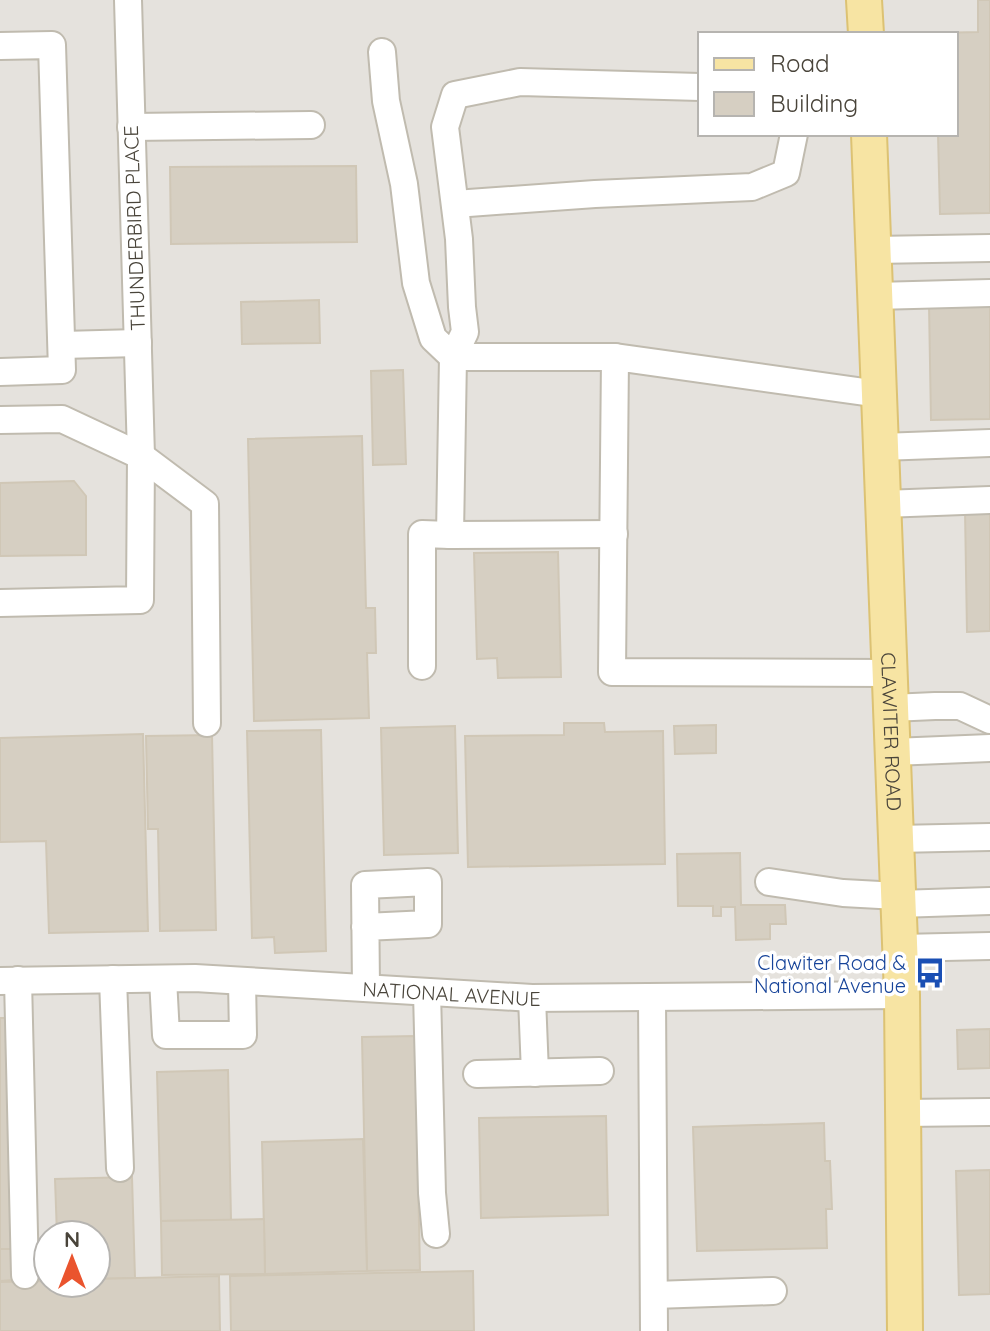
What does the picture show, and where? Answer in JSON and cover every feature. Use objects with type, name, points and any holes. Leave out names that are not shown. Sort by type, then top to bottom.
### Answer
[{"type":"main road","points":[[864,0],[866,32]]},
{"type":"main road","name":"CLAWITER ROAD","points":[[869,136],[902,995],[905,1331]]},
{"type":"street","name":"THUNDERBIRD PLACE","points":[[0,603],[140,600],[141,456],[128,0]]},
{"type":"street","points":[[0,46],[52,45],[62,345],[62,370],[0,372]]},
{"type":"street","points":[[382,52],[386,101],[404,184],[416,283],[433,338],[453,357],[615,357],[879,394]]},
{"type":"street","points":[[450,535],[453,357],[465,332],[455,204],[445,127],[455,95],[520,82],[698,87]]},
{"type":"street","points":[[131,127],[311,125]]},
{"type":"street","points":[[455,204],[752,187],[786,173],[794,136]]},
{"type":"street","points":[[874,250],[990,248]]},
{"type":"street","points":[[875,296],[990,293]]},
{"type":"street","points":[[62,345],[138,343]]},
{"type":"street","points":[[615,357],[612,672],[890,673]]},
{"type":"street","points":[[0,420],[62,419],[141,456],[205,504],[207,723]]},
{"type":"street","points":[[881,447],[990,443]]},
{"type":"street","points":[[883,504],[990,500]]},
{"type":"street","points":[[422,666],[422,534],[614,534]]},
{"type":"street","points":[[891,708],[960,706],[990,720]]},
{"type":"street","points":[[893,752],[990,748]]},
{"type":"street","points":[[896,839],[990,837]]},
{"type":"street","points":[[769,882],[898,900],[990,901]]},
{"type":"street","points":[[365,927],[366,988]]},
{"type":"street","points":[[900,948],[990,946]]},
{"type":"street","points":[[113,979],[120,1168]]},
{"type":"street","points":[[163,979],[166,1035],[243,1035],[242,981]]},
{"type":"street","points":[[9,980],[25,1275]]},
{"type":"street","name":"NATIONAL AVENUE","points":[[9,980],[242,981],[532,998],[902,995]]},
{"type":"street","points":[[427,992],[432,1193],[436,1234]]},
{"type":"street","points":[[652,997],[654,1331]]},
{"type":"street","points":[[532,998],[535,1073]]},
{"type":"street","points":[[477,1074],[600,1071]]},
{"type":"street","points":[[903,1113],[990,1112]]},
{"type":"street","points":[[654,1295],[773,1291]]},
{"type":"shaded area","points":[[0,0],[990,0],[990,1331],[0,1331]]},
{"type":"building","points":[[978,0],[990,0],[990,213],[940,214],[938,136],[958,136],[958,32],[978,32]]},
{"type":"building","points":[[356,166],[357,242],[171,244],[170,167]]},
{"type":"building","points":[[319,300],[320,343],[242,344],[241,302]]},
{"type":"building","points":[[929,305],[990,305],[990,419],[931,420]]},
{"type":"building","points":[[403,370],[406,464],[373,465],[371,371]]},
{"type":"building","points":[[362,436],[366,608],[375,608],[376,653],[367,653],[369,718],[254,721],[248,439]]},
{"type":"building","points":[[74,481],[86,496],[86,555],[0,556],[0,483]]},
{"type":"building","points":[[990,509],[990,631],[967,632],[965,510]]},
{"type":"building","points":[[558,552],[561,677],[498,678],[497,658],[477,659],[474,553]]},
{"type":"building","points":[[564,723],[604,723],[605,732],[663,731],[665,864],[468,867],[465,736],[564,735]]},
{"type":"building","points":[[716,725],[716,753],[675,754],[674,726]]},
{"type":"building","points":[[455,726],[458,853],[384,855],[381,728]]},
{"type":"building","points":[[321,730],[326,951],[275,953],[274,937],[252,938],[247,731]]},
{"type":"building","points":[[143,734],[148,931],[49,933],[46,841],[0,842],[0,738]]},
{"type":"building","points":[[212,735],[216,930],[160,931],[158,829],[148,829],[146,736]]},
{"type":"building","points":[[740,853],[741,905],[785,905],[786,924],[770,924],[770,939],[736,940],[735,907],[721,907],[721,916],[713,916],[713,906],[678,906],[677,854]]},
{"type":"building","points":[[0,1018],[6,1018],[12,1249],[0,1249]]},
{"type":"building","points":[[990,1029],[990,1068],[958,1069],[957,1030]]},
{"type":"building","points":[[415,1036],[420,1270],[367,1271],[362,1037]]},
{"type":"building","points":[[228,1070],[231,1220],[161,1221],[157,1072]]},
{"type":"building","points":[[606,1116],[608,1215],[481,1218],[479,1118]]},
{"type":"building","points":[[824,1123],[825,1161],[830,1161],[832,1209],[826,1209],[827,1248],[697,1251],[693,1127]]},
{"type":"building","points":[[363,1139],[367,1271],[265,1274],[262,1142]]},
{"type":"building","points":[[990,1170],[990,1294],[959,1295],[956,1171]]},
{"type":"building","points":[[132,1177],[135,1278],[112,1279],[112,1219],[56,1219],[55,1179]]},
{"type":"building","points":[[264,1219],[265,1274],[162,1275],[161,1221]]},
{"type":"building","points":[[0,1249],[12,1249],[13,1280],[0,1281]]},
{"type":"building","points":[[473,1271],[474,1331],[231,1331],[230,1276]]},
{"type":"building","points":[[219,1276],[220,1331],[0,1331],[0,1282],[32,1281],[32,1299],[112,1299],[112,1279]]},
{"type":"place","name":"Clawiter Road & National Avenue","points":[[930,973]]}]
